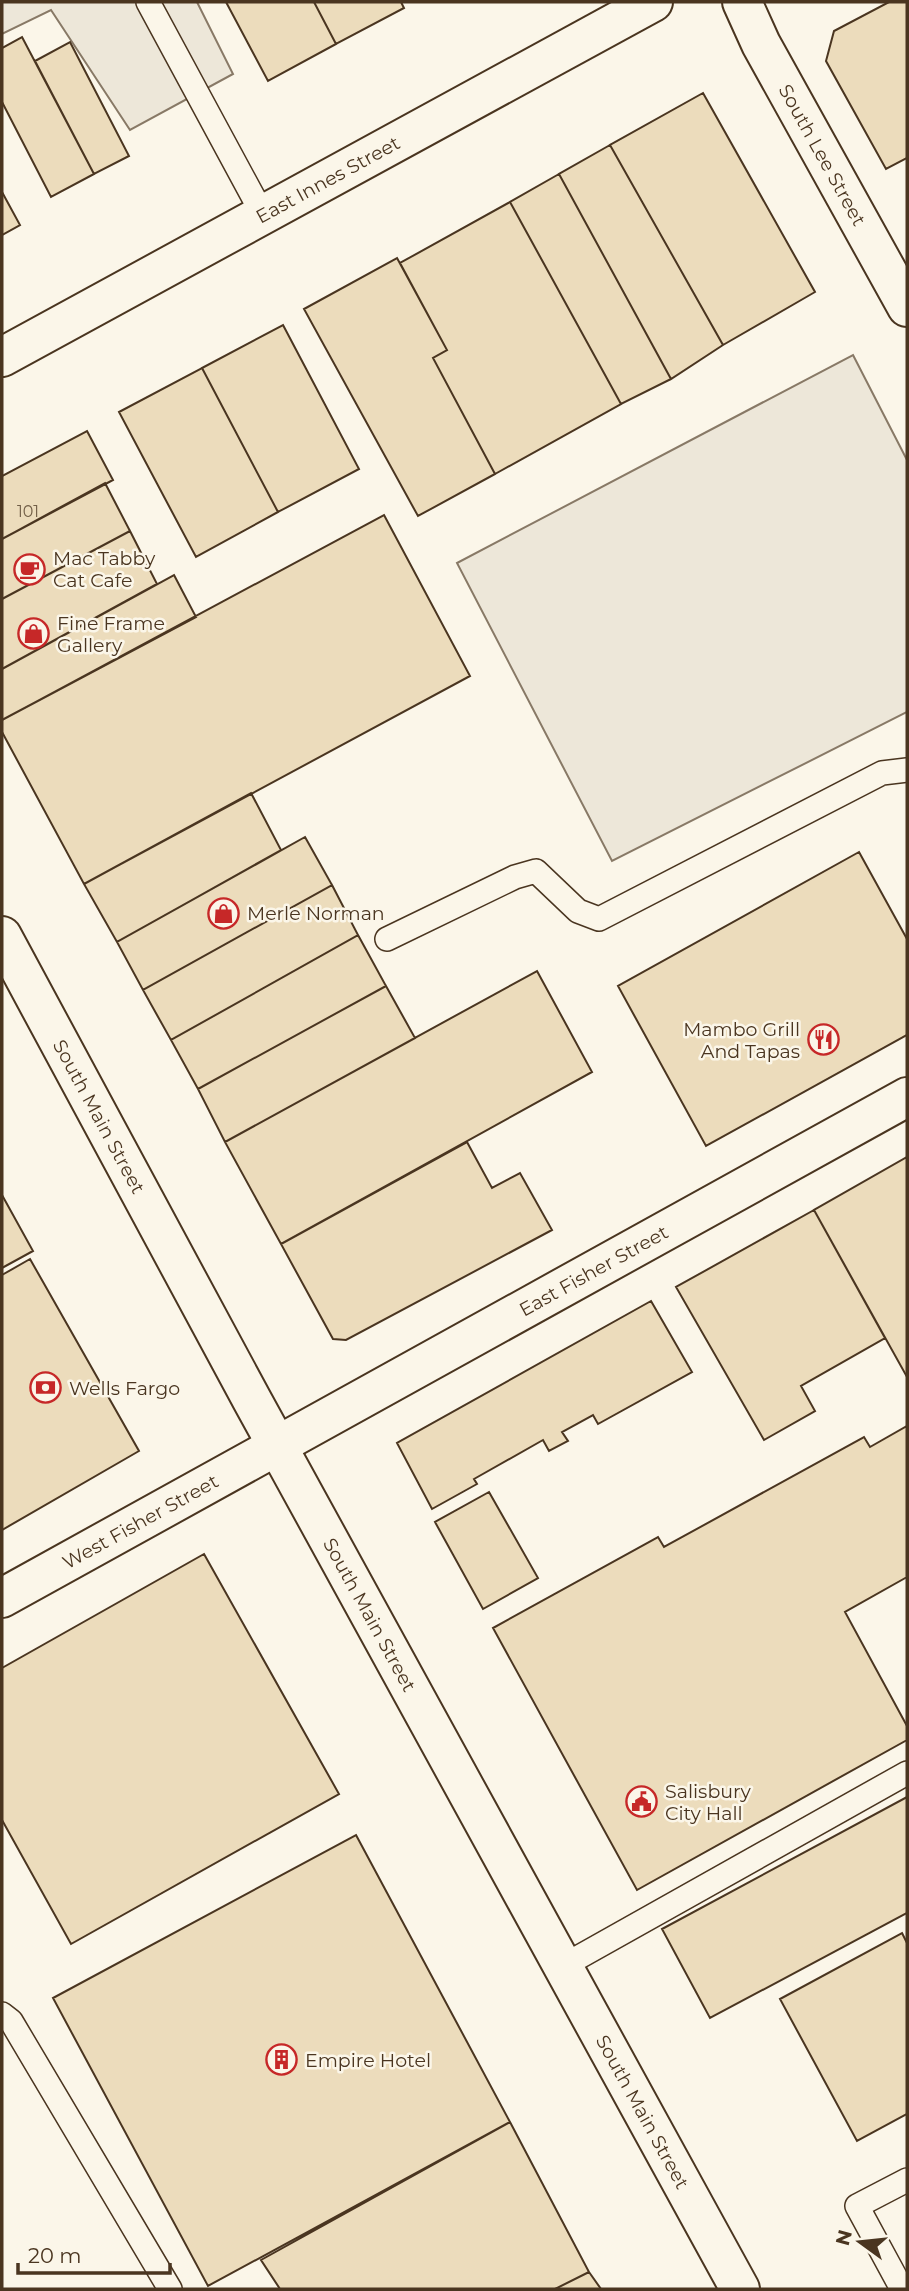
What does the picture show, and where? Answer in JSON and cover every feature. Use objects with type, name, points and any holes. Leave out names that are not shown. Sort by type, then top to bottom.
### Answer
[{"type":"main road","name":"East Innes Street","points":[[2,357],[653,2]]},
{"type":"main road","name":"South Lee Street","points":[[742,2],[761,44],[907,307]]},
{"type":"main road","name":"South Main Street","points":[[2,936],[740,2289]]},
{"type":"main road","name":"East Fisher Street","points":[[277,1444],[907,1097]]},
{"type":"main road","name":"West Fisher Street","points":[[2,1598],[277,1444]]},
{"type":"lane","points":[[148,2],[262,215]]},
{"type":"lane","points":[[387,939],[515,877],[536,871],[578,911],[599,919],[882,773],[907,770]]},
{"type":"lane","points":[[563,1966],[907,1773]]},
{"type":"lane","points":[[2,2014],[11,2021],[170,2289]]},
{"type":"lane","points":[[902,2289],[857,2206],[907,2180]]},
{"type":"shaded area","points":[[2,2],[197,2],[233,74],[130,130],[51,10],[2,34]]},
{"type":"shaded area","points":[[853,355],[907,460],[907,712],[612,861],[457,563]]},
{"type":"building","points":[[226,2],[314,2],[336,44],[268,81]]},
{"type":"building","points":[[314,2],[401,2],[404,8],[336,44]]},
{"type":"building","points":[[889,2],[907,2],[907,158],[886,169],[826,61],[834,31]]},
{"type":"building","points":[[22,37],[94,174],[51,197],[2,102],[2,48]]},
{"type":"building","points":[[70,42],[129,156],[94,174],[35,61]]},
{"type":"building","points":[[703,93],[815,292],[723,345],[610,145]]},
{"type":"building","points":[[610,145],[723,345],[671,379],[559,174]]},
{"type":"building","points":[[559,174],[671,379],[621,404],[510,202]]},
{"type":"building","points":[[2,192],[20,225],[2,235]]},
{"type":"building","points":[[510,202],[621,404],[495,474],[433,358],[447,350],[400,263]]},
{"type":"building","points":[[397,258],[447,350],[433,358],[495,474],[418,516],[304,309]]},
{"type":"building","points":[[283,325],[359,469],[278,512],[202,368]]},
{"type":"building","points":[[202,368],[278,512],[196,557],[119,412]]},
{"type":"building","points":[[87,431],[113,480],[2,539],[2,476]]},
{"type":"building","name":"Mac Tabby Cat Cafe","points":[[105,483],[130,531],[2,599],[2,539]]},
{"type":"building","points":[[384,515],[470,676],[84,884],[2,732],[2,720]]},
{"type":"building","name":"Fine Frame Gallery","points":[[130,531],[157,584],[2,669],[2,599]]},
{"type":"building","points":[[174,575],[196,617],[2,720],[2,669]]},
{"type":"building","points":[[251,793],[281,850],[117,942],[84,884]]},
{"type":"building","name":"Merle Norman","points":[[305,837],[332,885],[143,990],[117,942]]},
{"type":"building","points":[[859,852],[907,939],[907,1035],[706,1146],[618,986]]},
{"type":"building","points":[[332,885],[358,935],[171,1040],[143,990]]},
{"type":"building","points":[[358,935],[386,986],[198,1089],[171,1040]]},
{"type":"building","points":[[537,971],[592,1072],[281,1244],[225,1142]]},
{"type":"building","points":[[386,986],[415,1038],[225,1142],[198,1089]]},
{"type":"building","points":[[467,1142],[492,1188],[520,1173],[552,1230],[346,1340],[333,1339],[281,1244]]},
{"type":"building","points":[[907,1157],[907,1377],[814,1210]]},
{"type":"building","points":[[2,1195],[33,1251],[2,1268]]},
{"type":"building","points":[[814,1210],[885,1338],[801,1386],[815,1411],[764,1440],[676,1287]]},
{"type":"building","points":[[30,1259],[139,1451],[2,1530],[2,1275]]},
{"type":"building","points":[[651,1301],[692,1372],[598,1424],[593,1415],[562,1432],[568,1441],[549,1451],[543,1440],[474,1479],[477,1484],[432,1509],[397,1443]]},
{"type":"building","points":[[907,1426],[907,1577],[845,1612],[907,1726],[907,1740],[637,1890],[493,1628],[658,1537],[664,1547],[864,1437],[870,1447]]},
{"type":"building","points":[[489,1492],[538,1578],[483,1609],[435,1522]]},
{"type":"building","points":[[204,1554],[339,1794],[71,1944],[2,1820],[2,1668]]},
{"type":"building","points":[[907,1797],[907,1913],[710,2018],[662,1929]]},
{"type":"building","name":"Empire Hotel","points":[[356,1835],[510,2122],[208,2286],[53,1998]]},
{"type":"building","points":[[902,1933],[907,1943],[907,2114],[857,2141],[780,1999]]},
{"type":"building","points":[[510,2122],[589,2272],[555,2289],[280,2289],[261,2260]]},
{"type":"building","points":[[589,2272],[601,2289],[555,2289]]},
{"type":"place","name":"Mac Tabby Cat Cafe","points":[[30,569]]},
{"type":"place","name":"Fine Frame Gallery","points":[[34,634]]},
{"type":"place","name":"Merle Norman","points":[[224,913]]},
{"type":"place","name":"Mambo Grill And Tapas","points":[[823,1040]]},
{"type":"place","name":"Wells Fargo","points":[[46,1388]]},
{"type":"place","name":"Salisbury City Hall","points":[[642,1802]]},
{"type":"place","name":"Empire Hotel","points":[[282,2060]]}]
